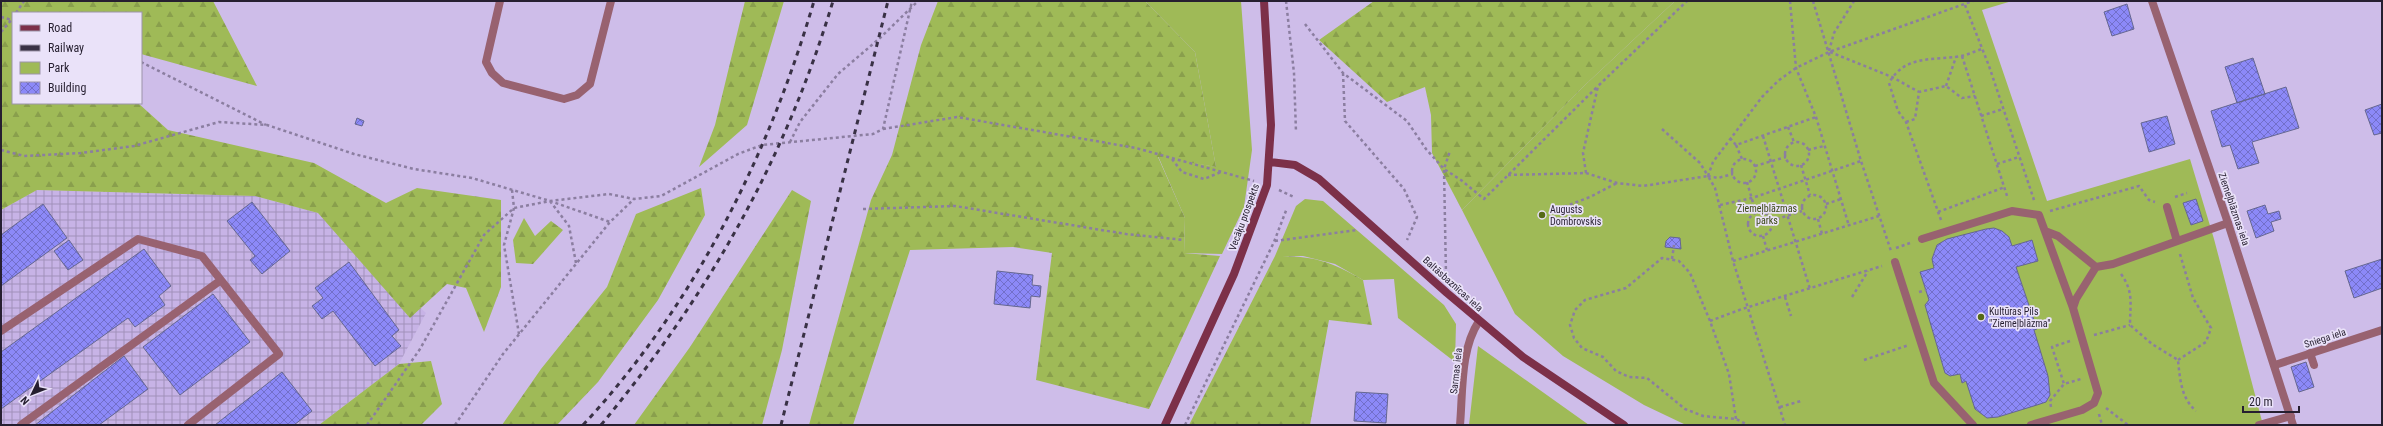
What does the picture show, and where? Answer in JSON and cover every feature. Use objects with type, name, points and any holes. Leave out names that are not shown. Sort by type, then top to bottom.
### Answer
[{"type":"street","points":[[500,1],[486,62],[492,73],[503,83],[564,99],[577,95],[590,84],[611,1]]},
{"type":"street","name":"Vecāķu prospekts","points":[[1165,425],[1234,274],[1267,185],[1270,162],[1269,62],[1264,1]]},
{"type":"street","name":"Ziemeļblāzmas iela","points":[[2152,1],[2228,223],[2275,365],[2293,425]]},
{"type":"street","name":"Baltāsbaznīcas iela","points":[[1270,162],[1295,165],[1314,175],[1330,187],[1479,321],[1523,357],[1624,425]]},
{"type":"street","points":[[2167,207],[2176,241]]},
{"type":"street","points":[[1922,239],[2012,211],[2039,214],[2073,308],[2098,393],[2094,403],[2082,410],[2032,425]]},
{"type":"street","points":[[2073,308],[2076,298],[2096,267],[2113,264],[2228,223]]},
{"type":"street","points":[[2045,231],[2058,236],[2096,267]]},
{"type":"street","points":[[1,331],[138,239],[202,256],[279,354],[188,425]]},
{"type":"street","points":[[1895,262],[1934,383],[1973,425]]},
{"type":"street","points":[[21,425],[221,280]]},
{"type":"street","name":"Sarmas iela","points":[[1460,425],[1467,349],[1473,330],[1479,321]]},
{"type":"street","name":"Sniega iela","points":[[2275,365],[2382,330]]},
{"type":"street","points":[[2310,353],[2314,365]]},
{"type":"street","points":[[2259,425],[2290,416]]},
{"type":"path","points":[[17,12],[24,1]]},
{"type":"path","points":[[883,129],[912,1]]},
{"type":"path","points":[[790,142],[800,122],[838,74],[918,1]]},
{"type":"path","points":[[1286,1],[1294,73],[1296,132]]},
{"type":"path","points":[[1305,24],[1342,73],[1407,121],[1426,150],[1444,169],[1461,180],[1484,199],[1598,86],[1687,1]]},
{"type":"path","points":[[1790,1],[1796,68],[1816,117],[1849,226]]},
{"type":"path","points":[[1710,321],[1895,262],[1861,161],[1813,1]]},
{"type":"path","points":[[1829,52],[1834,33],[1854,1]]},
{"type":"path","points":[[1708,176],[1713,162],[1762,97],[1778,81],[1796,68],[1829,52],[1973,1]]},
{"type":"path","points":[[1965,5],[1982,49],[2039,214],[2139,186],[2149,200],[2167,207]]},
{"type":"path","points":[[1,17],[12,19]]},
{"type":"path","points":[[1,32],[12,20]]},
{"type":"path","points":[[1944,231],[1906,122],[1898,111],[1889,83],[1895,73],[1907,65],[1932,57],[1962,56],[1982,49]]},
{"type":"path","points":[[1829,52],[1892,77],[1919,92],[1946,86],[1962,98],[1975,96]]},
{"type":"path","points":[[1962,56],[2012,211]]},
{"type":"path","points":[[1946,86],[1956,57]]},
{"type":"path","points":[[142,62],[267,125],[354,154],[414,169],[472,178],[512,189],[610,222]]},
{"type":"path","points":[[1342,73],[1345,121],[1404,190],[1417,217],[1402,252]]},
{"type":"path","points":[[1586,173],[1583,153],[1598,86]]},
{"type":"path","points":[[1906,122],[1915,119],[1919,92]]},
{"type":"path","points":[[1981,116],[2003,109]]},
{"type":"path","points":[[367,425],[420,349],[484,235],[514,208],[550,201],[610,194],[634,198],[661,196],[738,154],[762,145],[873,134],[883,129],[957,117],[1136,148],[1267,185],[1294,197]]},
{"type":"path","points":[[1736,145],[1816,117]]},
{"type":"path","points":[[1,150],[24,156],[81,153],[134,146],[219,122],[267,125]]},
{"type":"path","points":[[1788,127],[1794,142]]},
{"type":"path","points":[[1662,129],[1700,163],[1715,188],[1733,261],[1785,425]]},
{"type":"path","points":[[1762,136],[1810,289]]},
{"type":"path","points":[[1730,138],[1736,145],[1742,159]]},
{"type":"path","points":[[1794,142],[1802,143],[1808,150],[1807,160],[1800,165],[1793,165],[1786,157],[1788,146],[1794,142]]},
{"type":"path","points":[[1808,150],[1824,146]]},
{"type":"path","points":[[1447,293],[1444,169],[1450,151]]},
{"type":"path","points":[[1755,166],[1786,157]]},
{"type":"path","points":[[1997,164],[2020,157]]},
{"type":"path","points":[[1172,158],[1182,172],[1204,179],[1221,172]]},
{"type":"path","points":[[1742,159],[1750,160],[1755,166],[1754,178],[1747,182],[1740,182],[1733,174],[1735,163],[1742,159]]},
{"type":"path","points":[[1720,205],[1752,198],[1861,161]]},
{"type":"path","points":[[1800,165],[1810,195]]},
{"type":"path","points":[[1508,175],[1586,173],[1617,183],[1643,186],[1708,176],[1718,178],[1733,174]]},
{"type":"path","points":[[1747,182],[1756,213]]},
{"type":"path","points":[[1553,211],[1590,197],[1617,183]]},
{"type":"path","points":[[1938,212],[2004,187]]},
{"type":"path","points":[[512,189],[514,208],[504,245],[519,335]]},
{"type":"path","points":[[1810,195],[1819,196],[1826,204],[1825,214],[1818,219],[1810,219],[1802,211],[1804,200],[1810,195]]},
{"type":"path","points":[[455,425],[519,335],[610,222],[634,198]]},
{"type":"path","points":[[1826,204],[1841,199]]},
{"type":"path","points":[[550,201],[569,226],[576,264]]},
{"type":"path","points":[[863,209],[955,206],[1126,234],[1184,240]]},
{"type":"path","points":[[1185,425],[1274,242],[1287,208]]},
{"type":"path","points":[[1771,221],[1802,211]]},
{"type":"path","points":[[1756,213],[1765,213],[1771,221],[1770,231],[1763,236],[1753,234],[1749,228],[1749,220],[1756,213]]},
{"type":"path","points":[[1733,261],[1879,216]]},
{"type":"path","points":[[1818,219],[1822,234]]},
{"type":"path","points":[[1274,242],[1363,229]]},
{"type":"path","points":[[1763,236],[1767,250]]},
{"type":"path","points":[[1891,250],[1922,239]]},
{"type":"path","points":[[2176,241],[2193,298],[2211,328],[2206,342],[2178,360]]},
{"type":"path","points":[[1672,259],[1674,245]]},
{"type":"path","points":[[1736,419],[1729,374],[1710,321],[1690,273],[1679,261],[1662,258],[1626,288],[1585,300],[1575,310],[1570,325],[1574,338],[1582,348],[1603,356],[1616,371],[1629,377],[1647,378],[1685,409],[1703,416],[1736,419],[1748,425]]},
{"type":"path","points":[[1852,297],[1868,271]]},
{"type":"path","points":[[2127,282],[2131,296],[2130,325]]},
{"type":"path","points":[[1785,297],[1791,316]]},
{"type":"path","points":[[2130,325],[2152,344],[2178,360]]},
{"type":"path","points":[[2095,335],[2130,325]]},
{"type":"path","points":[[2064,384],[2052,347],[2082,338]]},
{"type":"path","points":[[1864,360],[1920,342]]},
{"type":"path","points":[[2178,360],[2181,383],[2187,403],[2196,411]]},
{"type":"path","points":[[2054,418],[2050,401],[2064,384],[2093,375]]},
{"type":"path","points":[[1780,408],[1801,401]]},
{"type":"path","points":[[2107,409],[2128,425]]},
{"type":"path","points":[[2099,415],[2102,425]]},
{"type":"shaded area","points":[[37,190],[255,196],[318,213],[426,313],[399,364],[319,425],[1,425],[1,210]]},
{"type":"green space","points":[[1,1],[213,1],[257,86],[142,54],[142,12],[12,12],[12,104],[139,104],[168,130],[314,163],[386,203],[417,188],[501,200],[501,287],[484,332],[466,288],[447,284],[410,318],[318,213],[255,196],[37,190],[1,210]]},
{"type":"green space","points":[[745,1],[784,1],[747,125],[699,167],[715,125]]},
{"type":"green space","points":[[938,1],[1145,1],[1195,52],[1216,167],[1158,157],[1185,218],[1184,253],[1220,256],[1149,409],[1036,380],[1052,253],[1013,247],[910,250],[853,425],[809,425],[871,200],[892,155],[921,45]]},
{"type":"green space","points":[[1145,1],[1241,1],[1252,150],[1244,207],[1222,254],[1184,253],[1185,218],[1158,156],[1216,167],[1195,52]]},
{"type":"green space","points":[[1374,1],[1675,1],[1585,85],[1462,210],[1432,153],[1431,115],[1425,87],[1387,102],[1319,40]]},
{"type":"green space","name":"Ziemeļblāzmas parks","points":[[1675,1],[2012,1],[1982,10],[2047,201],[2190,159],[2214,239],[2263,425],[1686,425],[1644,405],[1563,356],[1515,314],[1462,210],[1585,85]]},
{"type":"green space","points":[[701,188],[705,215],[658,300],[598,382],[557,425],[502,425],[541,369],[607,287],[636,214]]},
{"type":"green space","points":[[792,190],[811,201],[782,350],[762,425],[634,425],[690,347]]},
{"type":"green space","points":[[1305,199],[1323,201],[1444,305],[1456,324],[1455,362],[1398,318],[1394,279],[1363,280],[1335,264],[1303,256],[1275,256],[1296,206]]},
{"type":"green space","points":[[524,218],[535,236],[551,221],[563,230],[533,264],[516,263],[513,240]]},
{"type":"green space","points":[[1275,256],[1301,257],[1321,261],[1341,268],[1363,280],[1372,325],[1329,320],[1310,425],[1189,425]]},
{"type":"green space","points":[[1478,346],[1589,425],[1469,425]]},
{"type":"green space","points":[[431,361],[442,404],[421,425],[319,425],[399,364]]},
{"type":"building","points":[[2127,4],[2134,29],[2112,36],[2104,12]]},
{"type":"building","points":[[2253,58],[2265,94],[2237,103],[2225,67]]},
{"type":"building","points":[[2286,87],[2299,128],[2252,142],[2259,163],[2238,169],[2230,145],[2222,147],[2211,111]]},
{"type":"building","points":[[2382,104],[2382,133],[2374,135],[2365,110]]},
{"type":"building","points":[[2167,116],[2175,144],[2149,152],[2141,123]]},
{"type":"building","points":[[357,118],[364,121],[362,126],[355,124]]},
{"type":"building","points":[[2196,199],[2203,221],[2191,225],[2183,203]]},
{"type":"building","points":[[252,202],[290,251],[262,274],[250,260],[255,256],[227,221]]},
{"type":"building","points":[[43,204],[67,238],[1,286],[1,235]]},
{"type":"building","points":[[2265,205],[2268,214],[2279,211],[2281,219],[2271,222],[2274,231],[2256,238],[2247,211]]},
{"type":"building","name":"Kultūras Pils \"Ziemeļblāzma\"","points":[[1994,228],[2002,231],[2009,237],[2012,246],[2032,240],[2038,261],[2016,267],[2037,329],[2034,330],[2048,376],[2050,395],[2046,402],[1998,417],[1987,418],[1975,409],[1966,381],[1962,383],[1960,374],[1950,376],[1945,373],[1925,305],[1929,300],[1920,272],[1934,268],[1932,259],[1937,245],[1947,239]]},
{"type":"building","points":[[1670,237],[1680,238],[1681,249],[1665,247],[1666,241]]},
{"type":"building","points":[[69,240],[83,260],[68,270],[54,251]]},
{"type":"building","points":[[144,249],[171,286],[159,296],[165,305],[135,327],[128,318],[1,409],[1,352]]},
{"type":"building","points":[[2382,259],[2382,288],[2354,298],[2345,271]]},
{"type":"building","points":[[349,262],[399,330],[392,336],[401,346],[375,366],[333,311],[322,319],[312,306],[323,298],[315,288]]},
{"type":"building","points":[[997,271],[1033,275],[1032,285],[1041,286],[1040,297],[1031,296],[1030,308],[994,304]]},
{"type":"building","points":[[213,294],[250,342],[180,395],[143,347]]},
{"type":"building","points":[[124,356],[148,389],[99,425],[35,425]]},
{"type":"building","points":[[2306,362],[2314,387],[2299,392],[2291,367]]},
{"type":"building","points":[[282,372],[312,411],[294,425],[215,425]]},
{"type":"building","points":[[1356,392],[1388,394],[1386,423],[1354,421]]},
{"type":"railway","points":[[583,425],[623,379],[659,331],[693,280],[723,226],[750,172],[774,116],[796,59],[814,1]]},
{"type":"railway","points":[[601,425],[639,377],[675,327],[708,277],[739,225],[766,172],[791,117],[814,60],[833,1]]},
{"type":"railway","points":[[781,425],[888,1]]},
{"type":"place","name":"Augusts Dombrovskis","points":[[1542,215]]},
{"type":"place","name":"Kultūras Pils \"Ziemeļblāzma\"","points":[[1981,317]]}]
